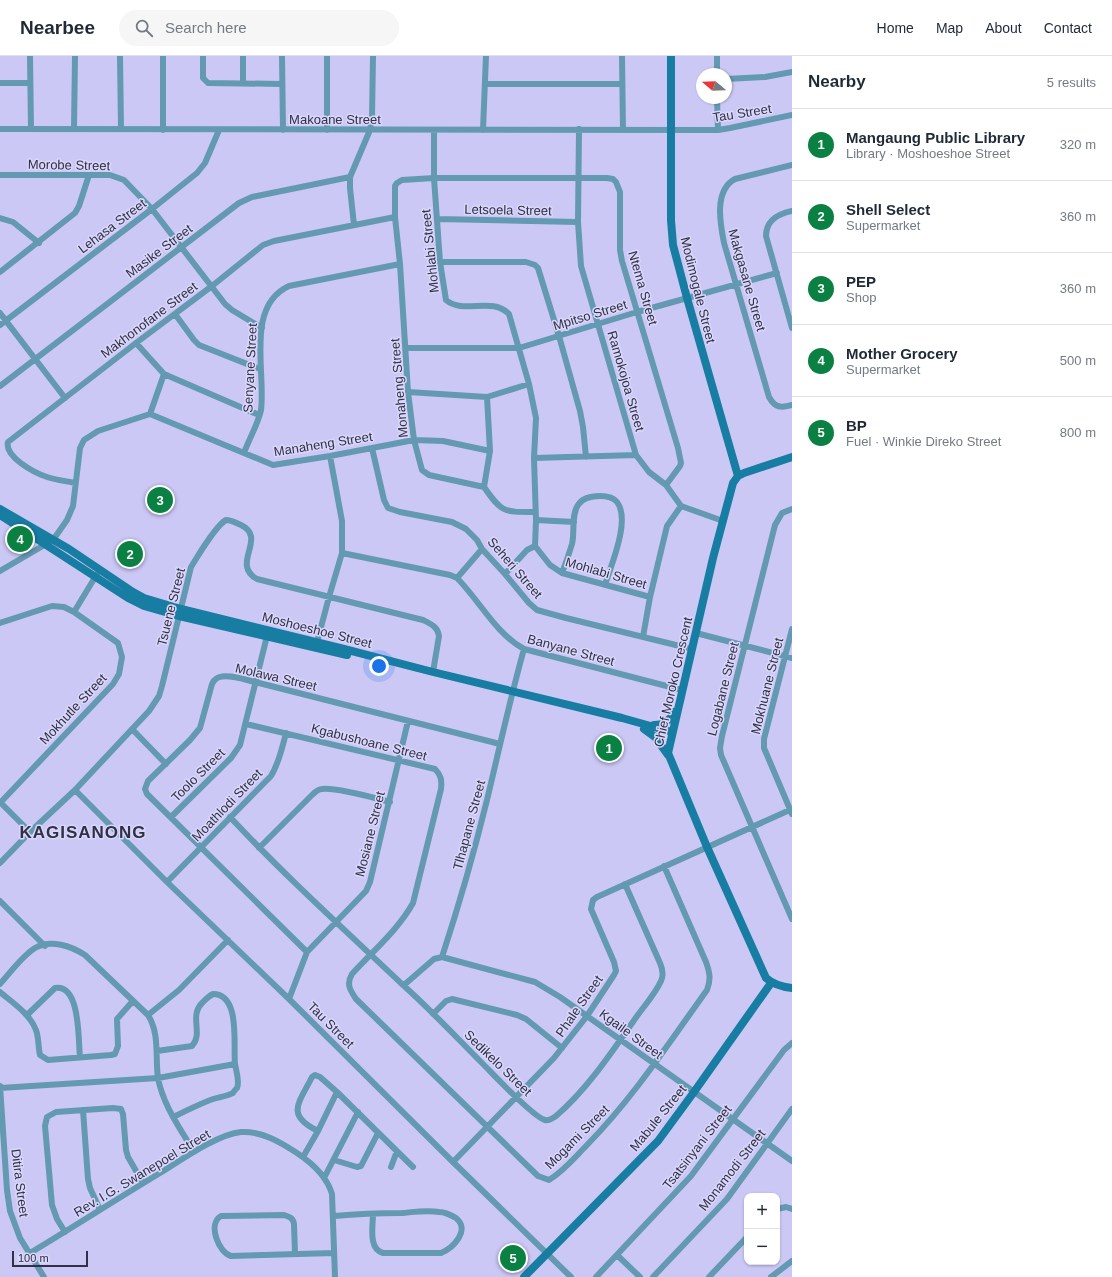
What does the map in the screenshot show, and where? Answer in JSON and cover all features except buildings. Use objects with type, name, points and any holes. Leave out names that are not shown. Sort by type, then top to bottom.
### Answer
[{"type":"street","points":[[30,56],[31,129]]},
{"type":"street","points":[[74,129],[75,56]]},
{"type":"street","points":[[120,56],[121,129]]},
{"type":"street","points":[[163,56],[163,130]]},
{"type":"street","points":[[203,56],[203,78],[208,83],[243,82],[282,84]]},
{"type":"street","points":[[243,56],[243,82]]},
{"type":"street","points":[[282,56],[283,130]]},
{"type":"street","points":[[327,56],[327,130]]},
{"type":"street","points":[[354,225],[350,177],[370,130],[372,118],[372,56]]},
{"type":"street","points":[[483,130],[486,56]]},
{"type":"street","points":[[622,56],[623,130]]},
{"type":"street","name":"Modimogale Street","points":[[670,56],[672,234],[687,298],[738,476]]},
{"type":"street","points":[[717,56],[717,68]]},
{"type":"street","points":[[732,79],[765,77],[792,72]]},
{"type":"street","points":[[0,83],[30,84]]},
{"type":"street","points":[[485,84],[622,84]]},
{"type":"street","points":[[717,104],[718,130]]},
{"type":"street","name":"Tau Street","points":[[670,130],[718,130],[792,116]]},
{"type":"street","name":"Makoane Street","points":[[0,129],[670,130]]},
{"type":"street","name":"Ramokojoa Street","points":[[579,129],[578,222],[581,266],[636,455],[649,472],[666,486]]},
{"type":"street","name":"Lehasa Street","points":[[0,325],[152,209],[201,169],[205,163],[218,130]]},
{"type":"street","name":"Mohlabi Street","points":[[434,130],[434,178],[440,262],[446,300],[450,304],[458,306],[491,306],[504,310],[509,314],[529,384],[536,418],[534,458],[536,520],[535,546],[550,566],[562,573],[650,597]]},
{"type":"street","name":"Makgasane Street","points":[[792,165],[735,179],[726,187],[721,203],[721,228],[769,397],[772,403],[778,407],[792,405]]},
{"type":"street","name":"Morobe Street","points":[[0,175],[110,175],[121,178],[152,209],[225,304],[232,310],[262,328]]},
{"type":"street","points":[[0,272],[39,243],[74,214],[79,206],[89,175]]},
{"type":"street","name":"Masike Street","points":[[0,386],[246,199],[350,177]]},
{"type":"street","name":"Ntema Street","points":[[402,180],[434,178],[613,179],[619,187],[620,192],[620,250],[678,448],[681,463],[666,486]]},
{"type":"street","name":"Monaheng Street","points":[[402,180],[395,186],[395,217],[400,264],[408,392],[414,440],[421,466],[425,473],[448,480],[484,487]]},
{"type":"street","points":[[792,211],[778,215],[772,219],[766,232],[767,242],[792,328]]},
{"type":"street","name":"Makhonofane Street","points":[[75,483],[48,477],[34,471],[17,460],[10,454],[7,446],[9,440],[267,243],[395,217]]},
{"type":"street","points":[[0,218],[13,222],[39,243]]},
{"type":"street","name":"Letsoela Street","points":[[438,219],[578,222]]},
{"type":"street","points":[[440,262],[526,262],[535,265],[538,268],[580,410],[586,457]]},
{"type":"street","name":"Senyane Street","points":[[244,453],[259,415],[261,404],[260,370],[262,328],[264,317],[274,295],[289,286],[400,264]]},
{"type":"street","name":"Mpitso Street","points":[[406,348],[519,348],[637,312],[777,273]]},
{"type":"street","points":[[0,313],[65,398]]},
{"type":"street","points":[[175,314],[199,345],[260,370]]},
{"type":"street","points":[[136,343],[164,374],[259,415]]},
{"type":"street","points":[[2,568],[50,542],[67,520],[72,510],[81,444],[87,437],[98,431],[150,414],[164,374]]},
{"type":"street","points":[[408,392],[487,397],[529,384]]},
{"type":"street","points":[[487,397],[490,451],[484,487],[498,506],[506,510],[514,512],[535,512]]},
{"type":"street","name":"Manaheng Street","points":[[150,414],[273,465],[414,440],[454,442],[490,451]]},
{"type":"street","name":"Seheri Street","points":[[372,448],[384,500],[388,508],[400,512],[452,522],[471,533],[482,549],[529,603],[537,610],[692,649]]},
{"type":"street","points":[[534,458],[636,455]]},
{"type":"street","points":[[316,645],[342,553],[342,521],[330,456]]},
{"type":"street","points":[[738,476],[755,468],[792,457]]},
{"type":"street","name":"Chief Moroko Crescent","points":[[738,476],[733,483],[712,558],[668,750],[668,756],[762,971],[771,983]]},
{"type":"street","points":[[666,486],[681,506],[722,521]]},
{"type":"street","points":[[562,573],[572,543],[574,522],[578,505],[586,498],[593,496],[609,497],[618,503],[622,520],[620,534],[605,585]]},
{"type":"street","points":[[643,637],[650,597],[667,526],[681,506]]},
{"type":"street","name":"Moshoeshoe Street","points":[[0,509],[98,573],[135,602],[161,611],[180,612],[433,672],[672,733]]},
{"type":"street","name":"Logabane Street","points":[[792,509],[782,513],[775,525],[720,748],[721,755],[792,919]]},
{"type":"street","name":"Moshoeshoe Street","points":[[0,515],[50,542]]},
{"type":"street","name":"Tsuene Street","points":[[0,863],[30,832],[75,790],[149,711],[159,696],[191,567],[223,522],[230,520],[250,531],[252,540],[246,562],[249,573],[257,579],[423,620],[433,625],[439,632],[440,636],[433,672]]},
{"type":"street","points":[[536,520],[574,522]]},
{"type":"street","points":[[505,574],[527,550],[535,546]]},
{"type":"street","points":[[342,553],[450,575],[457,578],[482,549]]},
{"type":"street","points":[[74,612],[98,573]]},
{"type":"street","name":"Banyane Street","points":[[457,578],[506,636],[516,645],[524,649],[682,690]]},
{"type":"street","name":"Mokhutle Street","points":[[0,623],[52,606],[64,607],[74,612],[118,643],[122,657],[119,674],[113,684],[0,802]]},
{"type":"street","name":"Mokhuane Street","points":[[791,811],[764,748],[764,739],[792,629]]},
{"type":"street","points":[[696,633],[792,658]]},
{"type":"street","name":"Toolo Street","points":[[171,817],[231,758],[240,745],[268,634]]},
{"type":"street","name":"Moshoeshoe Street","points":[[316,645],[512,693]]},
{"type":"street","name":"Tlhapane Street","points":[[442,957],[460,902],[524,649]]},
{"type":"street","name":"Molawa Street","points":[[308,952],[147,794],[145,789],[148,781],[200,728],[212,684],[216,678],[230,676],[500,744]]},
{"type":"street","points":[[644,727],[666,723],[671,719],[679,704]]},
{"type":"street","name":"Mosiane Street","points":[[289,999],[308,952],[366,891],[370,882],[408,721]]},
{"type":"street","name":"Kgabushoane Street","points":[[246,724],[435,769],[442,780],[413,903],[406,915],[352,974],[349,978],[348,984]]},
{"type":"street","points":[[644,727],[655,737],[668,756]]},
{"type":"street","points":[[132,729],[166,764]]},
{"type":"street","name":"Moathlodi Street","points":[[166,882],[270,776],[274,771],[280,756],[286,733]]},
{"type":"street","name":"Tau Street","points":[[75,790],[166,882],[289,999],[571,1277]]},
{"type":"street","points":[[259,848],[318,790],[339,790],[390,802]]},
{"type":"street","points":[[0,802],[30,832]]},
{"type":"street","name":"Phale Street","points":[[453,1162],[562,1048],[608,986],[616,971],[614,962],[591,909],[593,900],[752,826],[791,811]]},
{"type":"street","name":"Sedikelo Street","points":[[230,817],[259,848],[404,985],[516,1097],[540,1118],[545,1120],[552,1119],[579,1093],[621,1040],[660,983],[663,974],[660,963],[625,884]]},
{"type":"street","name":"Mogami Street","points":[[348,984],[350,990],[356,998],[538,1176],[549,1180],[562,1170],[605,1126],[631,1096],[707,990],[710,978],[706,962],[664,866]]},
{"type":"street","points":[[0,901],[45,946]]},
{"type":"street","points":[[148,1015],[179,990],[228,940]]},
{"type":"street","points":[[0,984],[35,948],[65,945],[80,952],[132,1002],[148,1015],[154,1024],[158,1078],[166,1104],[194,1152]]},
{"type":"street","points":[[404,985],[434,959],[442,957]]},
{"type":"street","name":"Kgaile Street","points":[[442,957],[535,982],[546,987],[654,1065],[792,1161]]},
{"type":"street","points":[[771,983],[777,986],[792,988]]},
{"type":"street","name":"Mabule Street","points":[[524,1277],[658,1141],[771,983]]},
{"type":"street","points":[[27,1015],[55,988],[59,987],[65,990],[73,1000],[76,1013],[80,1057]]},
{"type":"street","points":[[0,992],[27,1015],[37,1032],[39,1051],[42,1057],[48,1060],[115,1054],[118,1046],[117,1019],[132,1002]]},
{"type":"street","points":[[157,1050],[192,1046],[196,1041],[196,1014],[198,1008],[211,995],[216,994],[223,997],[228,1003],[232,1012],[235,1064],[238,1080],[237,1088],[233,1093],[213,1099],[173,1117]]},
{"type":"street","points":[[433,1014],[446,1001],[452,999],[470,1003],[522,1017],[562,1048]]},
{"type":"street","name":"Tsatsinyani Street","points":[[596,1277],[691,1176],[784,1050],[792,1043]]},
{"type":"street","points":[[0,1087],[158,1078],[235,1064]]},
{"type":"street","points":[[318,1131],[308,1126],[300,1119],[297,1109],[313,1075],[320,1077],[337,1092],[413,1168]]},
{"type":"street","name":"Ditira Street","points":[[0,1087],[7,1190],[10,1211],[20,1238],[44,1277]]},
{"type":"street","points":[[303,1157],[318,1131],[337,1092]]},
{"type":"street","points":[[65,1232],[57,1219],[52,1205],[47,1117],[56,1112],[113,1108],[121,1109],[123,1114],[128,1157],[143,1183]]},
{"type":"street","name":"Monamodi Street","points":[[652,1277],[727,1200],[792,1109]]},
{"type":"street","points":[[83,1110],[88,1179],[90,1188],[100,1210]]},
{"type":"street","points":[[324,1178],[358,1112]]},
{"type":"street","name":"Rev. I.G. Swanepoel Street","points":[[30,1253],[194,1152],[223,1137],[240,1132],[261,1134],[279,1142],[303,1157],[324,1178],[332,1194],[336,1277]]},
{"type":"street","points":[[334,1160],[357,1167],[361,1166],[378,1133]]},
{"type":"street","points":[[391,1167],[397,1151]]},
{"type":"street","points":[[0,1191],[7,1190]]},
{"type":"street","points":[[780,1208],[786,1207],[792,1209]]},
{"type":"street","points":[[334,1216],[373,1214],[441,1212],[455,1218],[460,1222],[462,1232],[452,1246],[441,1253],[378,1252],[374,1246],[373,1214]]},
{"type":"street","points":[[295,1254],[294,1221],[289,1216],[221,1216],[215,1221],[214,1230],[222,1250],[227,1255],[334,1254]]},
{"type":"street","points":[[709,1277],[744,1240]]},
{"type":"street","points":[[617,1255],[640,1277]]},
{"type":"street","points":[[771,1277],[792,1261]]},
{"type":"place","name":"PEP","points":[[160,500]]},
{"type":"place","name":"Mother Grocery","points":[[20,539]]},
{"type":"place","name":"Shell Select","points":[[130,554]]},
{"type":"place","name":"Mangaung Public Library","points":[[609,748]]},
{"type":"place","name":"BP","points":[[513,1258]]},
{"type":"district","name":"KAGISANONG","points":[[83,832]]}]
